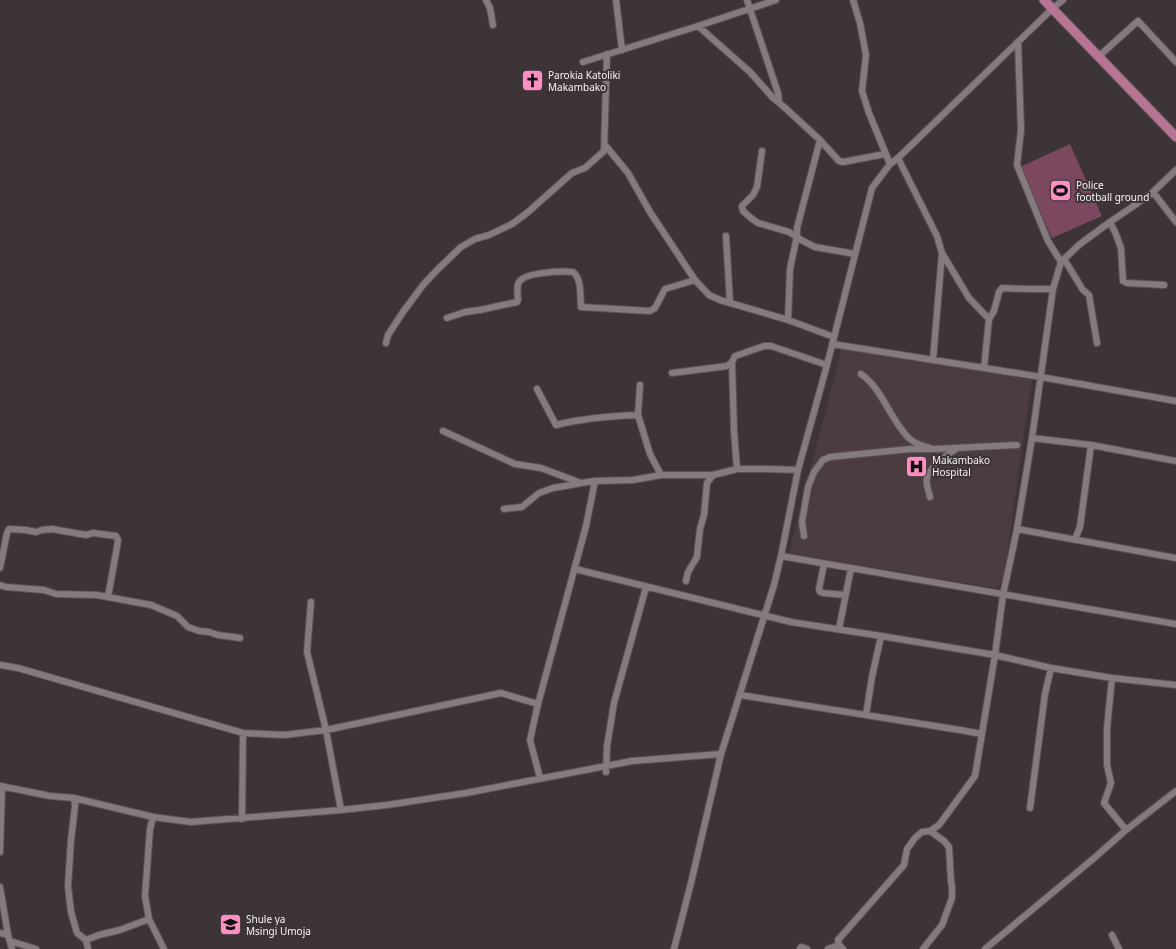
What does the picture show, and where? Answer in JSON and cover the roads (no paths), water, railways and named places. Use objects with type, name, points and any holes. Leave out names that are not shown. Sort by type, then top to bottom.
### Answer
[{"type":"highway","points":[[1044,0],[1176,137]]},
{"type":"street","points":[[486,0],[490,8],[493,25]]},
{"type":"street","points":[[616,0],[622,50]]},
{"type":"street","points":[[747,0],[778,93],[779,102]]},
{"type":"street","points":[[583,62],[776,0]]},
{"type":"street","points":[[853,0],[860,23],[866,55],[862,92],[890,164]]},
{"type":"street","points":[[674,949],[721,754],[774,585],[798,470],[827,365],[872,188],[890,164],[898,158],[1052,8],[1063,0]]},
{"type":"street","points":[[1098,56],[1138,21],[1176,62]]},
{"type":"street","points":[[698,26],[750,72],[773,98],[820,140],[839,161],[843,162],[885,154]]},
{"type":"street","points":[[1018,42],[1021,130],[1017,165],[1048,241],[1083,290],[1089,295],[1097,343]]},
{"type":"street","points":[[386,342],[388,335],[423,285],[436,270],[461,247],[512,224],[527,213],[572,173],[585,168],[604,151],[607,54]]},
{"type":"street","points":[[788,320],[790,269],[797,236],[797,228],[820,140]]},
{"type":"street","points":[[605,145],[628,174],[650,212],[695,280],[709,295],[730,303],[788,320],[834,337]]},
{"type":"street","points":[[762,151],[757,187],[753,195],[742,206],[741,208],[743,211],[758,223],[789,232],[797,236],[803,242],[815,247],[855,254]]},
{"type":"street","points":[[898,158],[937,236],[942,253],[969,298],[989,319]]},
{"type":"street","points":[[828,949],[841,947],[838,940],[904,865],[907,849],[915,838],[922,832],[930,831],[939,825],[975,776],[995,656],[1003,595],[1017,529],[1032,438],[1053,288],[1062,260],[1080,244],[1153,192],[1176,170]]},
{"type":"street","points":[[1153,192],[1176,222]]},
{"type":"street","points":[[1110,222],[1121,248],[1123,280],[1127,283],[1164,285]]},
{"type":"street","points":[[726,236],[730,303]]},
{"type":"street","points":[[933,360],[942,253]]},
{"type":"street","points":[[446,318],[465,312],[517,302],[518,285],[522,278],[537,274],[573,272],[576,274],[579,279],[581,307],[650,311],[655,308],[665,289],[695,280]]},
{"type":"street","points":[[984,368],[989,319],[994,311],[999,292],[1002,288],[1053,288]]},
{"type":"street","points":[[832,344],[1041,377],[1176,401]]},
{"type":"street","points":[[672,373],[727,366],[732,362],[735,356],[764,346],[771,346],[827,365]]},
{"type":"street","points":[[732,362],[734,431],[737,469]]},
{"type":"street","points":[[861,374],[867,378],[876,390],[911,441],[934,449]]},
{"type":"street","points":[[640,385],[638,415],[650,454],[661,475]]},
{"type":"street","points":[[537,389],[556,425],[601,417],[638,415]]},
{"type":"street","points":[[443,431],[515,464],[541,468],[581,482]]},
{"type":"street","points":[[1032,438],[1091,445],[1176,461]]},
{"type":"street","points":[[804,536],[802,522],[808,487],[814,472],[823,460],[867,453],[910,449],[1017,445]]},
{"type":"street","points":[[1075,539],[1080,526],[1091,445]]},
{"type":"street","points":[[930,497],[926,479],[929,472],[957,448]]},
{"type":"street","points":[[504,509],[522,507],[539,493],[552,488],[581,482],[633,480],[661,475],[713,475],[737,469],[798,470]]},
{"type":"street","points":[[686,581],[688,572],[697,557],[699,535],[704,516],[707,483],[713,475]]},
{"type":"street","points":[[540,778],[530,740],[538,704],[586,526],[595,481]]},
{"type":"street","points":[[0,568],[9,529],[36,532],[52,529],[86,536],[93,533],[116,536],[118,540],[108,597]]},
{"type":"street","points":[[1017,529],[1176,558]]},
{"type":"street","points":[[781,556],[1176,624]]},
{"type":"street","points":[[824,564],[819,589],[820,592],[845,596]]},
{"type":"street","points":[[839,629],[851,568]]},
{"type":"street","points":[[575,569],[790,622],[995,656],[1051,668]]},
{"type":"street","points":[[0,585],[6,587],[44,590],[56,594],[81,594],[108,597],[151,605],[177,616],[188,627],[198,631],[240,638]]},
{"type":"street","points":[[606,769],[607,746],[614,703],[646,586]]},
{"type":"street","points":[[311,602],[307,652],[326,730],[341,810]]},
{"type":"street","points":[[866,715],[881,636]]},
{"type":"street","points":[[1004,659],[1112,678],[1176,685]]},
{"type":"street","points":[[0,665],[18,668],[243,733],[284,735],[326,730],[501,693],[538,704]]},
{"type":"street","points":[[1030,808],[1045,694],[1051,668]]},
{"type":"street","points":[[1112,678],[1140,678]]},
{"type":"street","points":[[1112,678],[1107,728],[1107,765],[1111,783],[1104,802],[1126,830]]},
{"type":"street","points":[[740,695],[982,734]]},
{"type":"street","points":[[242,819],[243,733]]},
{"type":"street","points":[[0,852],[1,787],[50,796],[74,798],[153,817],[191,822],[242,819],[386,805],[466,793],[540,778],[606,769],[632,761],[721,754]]},
{"type":"street","points":[[984,949],[1094,859],[1126,830],[1175,793]]},
{"type":"street","points":[[74,798],[75,806],[68,886],[71,912],[77,933],[86,940],[88,949]]},
{"type":"street","points":[[153,817],[150,829],[145,896],[149,919],[164,949]]},
{"type":"street","points":[[923,949],[942,925],[952,898],[948,847],[944,841],[930,831]]},
{"type":"street","points":[[0,887],[12,949]]},
{"type":"street","points":[[86,940],[99,934],[120,930],[149,919]]},
{"type":"street","points":[[0,933],[36,949]]},
{"type":"street","points":[[1112,936],[1119,949]]},
{"type":"street","points":[[800,949],[801,947],[807,949]]},
{"type":"place","name":"Parokia Katoliki Makambako","points":[[533,81]]},
{"type":"place","name":"Police football ground","points":[[1061,191]]},
{"type":"place","name":"Makambako Hospital","points":[[916,466]]},
{"type":"place","name":"Shule ya Msingi Umoja","points":[[231,925]]}]
